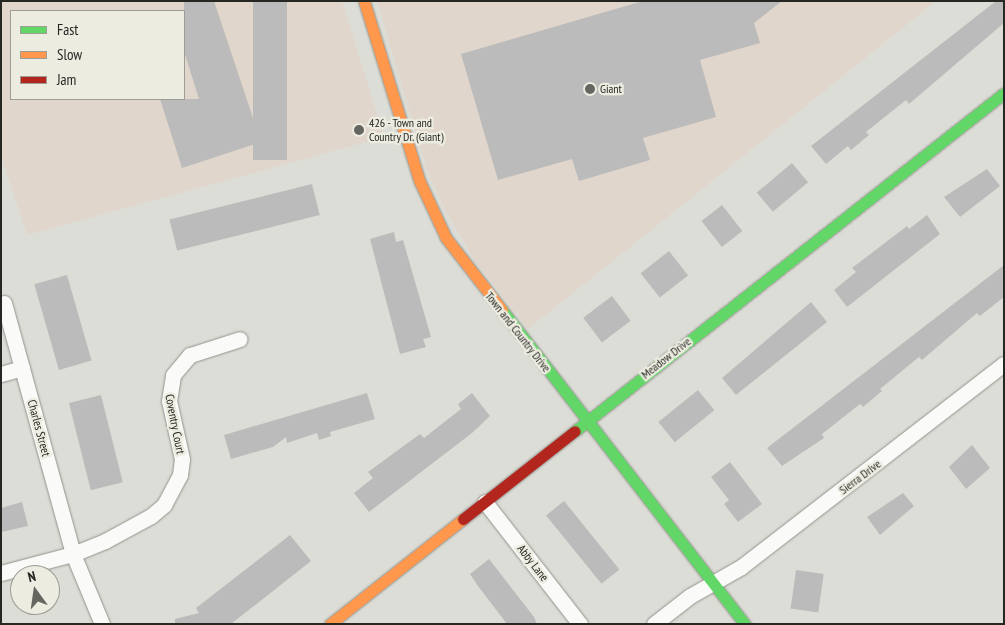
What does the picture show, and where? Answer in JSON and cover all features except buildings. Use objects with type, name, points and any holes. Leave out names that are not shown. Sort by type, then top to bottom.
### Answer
[{"type":"street","name":"Town and Country Drive","points":[[364,1],[431,210],[461,260],[587,420],[711,583],[745,624]]},
{"type":"street","name":"Meadow Drive","points":[[335,622],[587,420],[1004,93]]},
{"type":"street","name":"Charles Street","points":[[4,303],[73,554],[102,624]]},
{"type":"street","name":"Coventry Court","points":[[1,573],[73,554],[151,516],[164,505],[176,483],[182,459],[169,401],[173,375],[190,355],[240,339]]},
{"type":"street","name":"Sierra Drive","points":[[654,624],[711,583],[741,567],[1004,364]]},
{"type":"street","points":[[1,374],[22,368]]},
{"type":"street","name":"Abby Lane","points":[[485,502],[580,624]]},
{"type":"shaded area","points":[[1,1],[342,1],[384,137],[27,235],[1,156]]},
{"type":"shaded area","points":[[377,1],[936,1],[528,329],[475,261],[446,212],[427,171]]},
{"type":"traffic: fast","points":[[575,431],[1004,93]]},
{"type":"traffic: fast","points":[[502,310],[745,624]]},
{"type":"traffic: slow","points":[[364,1],[419,180],[446,238],[502,310]]},
{"type":"traffic: slow","points":[[330,624],[463,519]]},
{"type":"traffic: jam","points":[[463,519],[575,431]]},
{"type":"place","name":"Giant","points":[[590,89]]},
{"type":"place","name":"426 - Town and Country Dr. (Giant)","points":[[359,130]]}]
